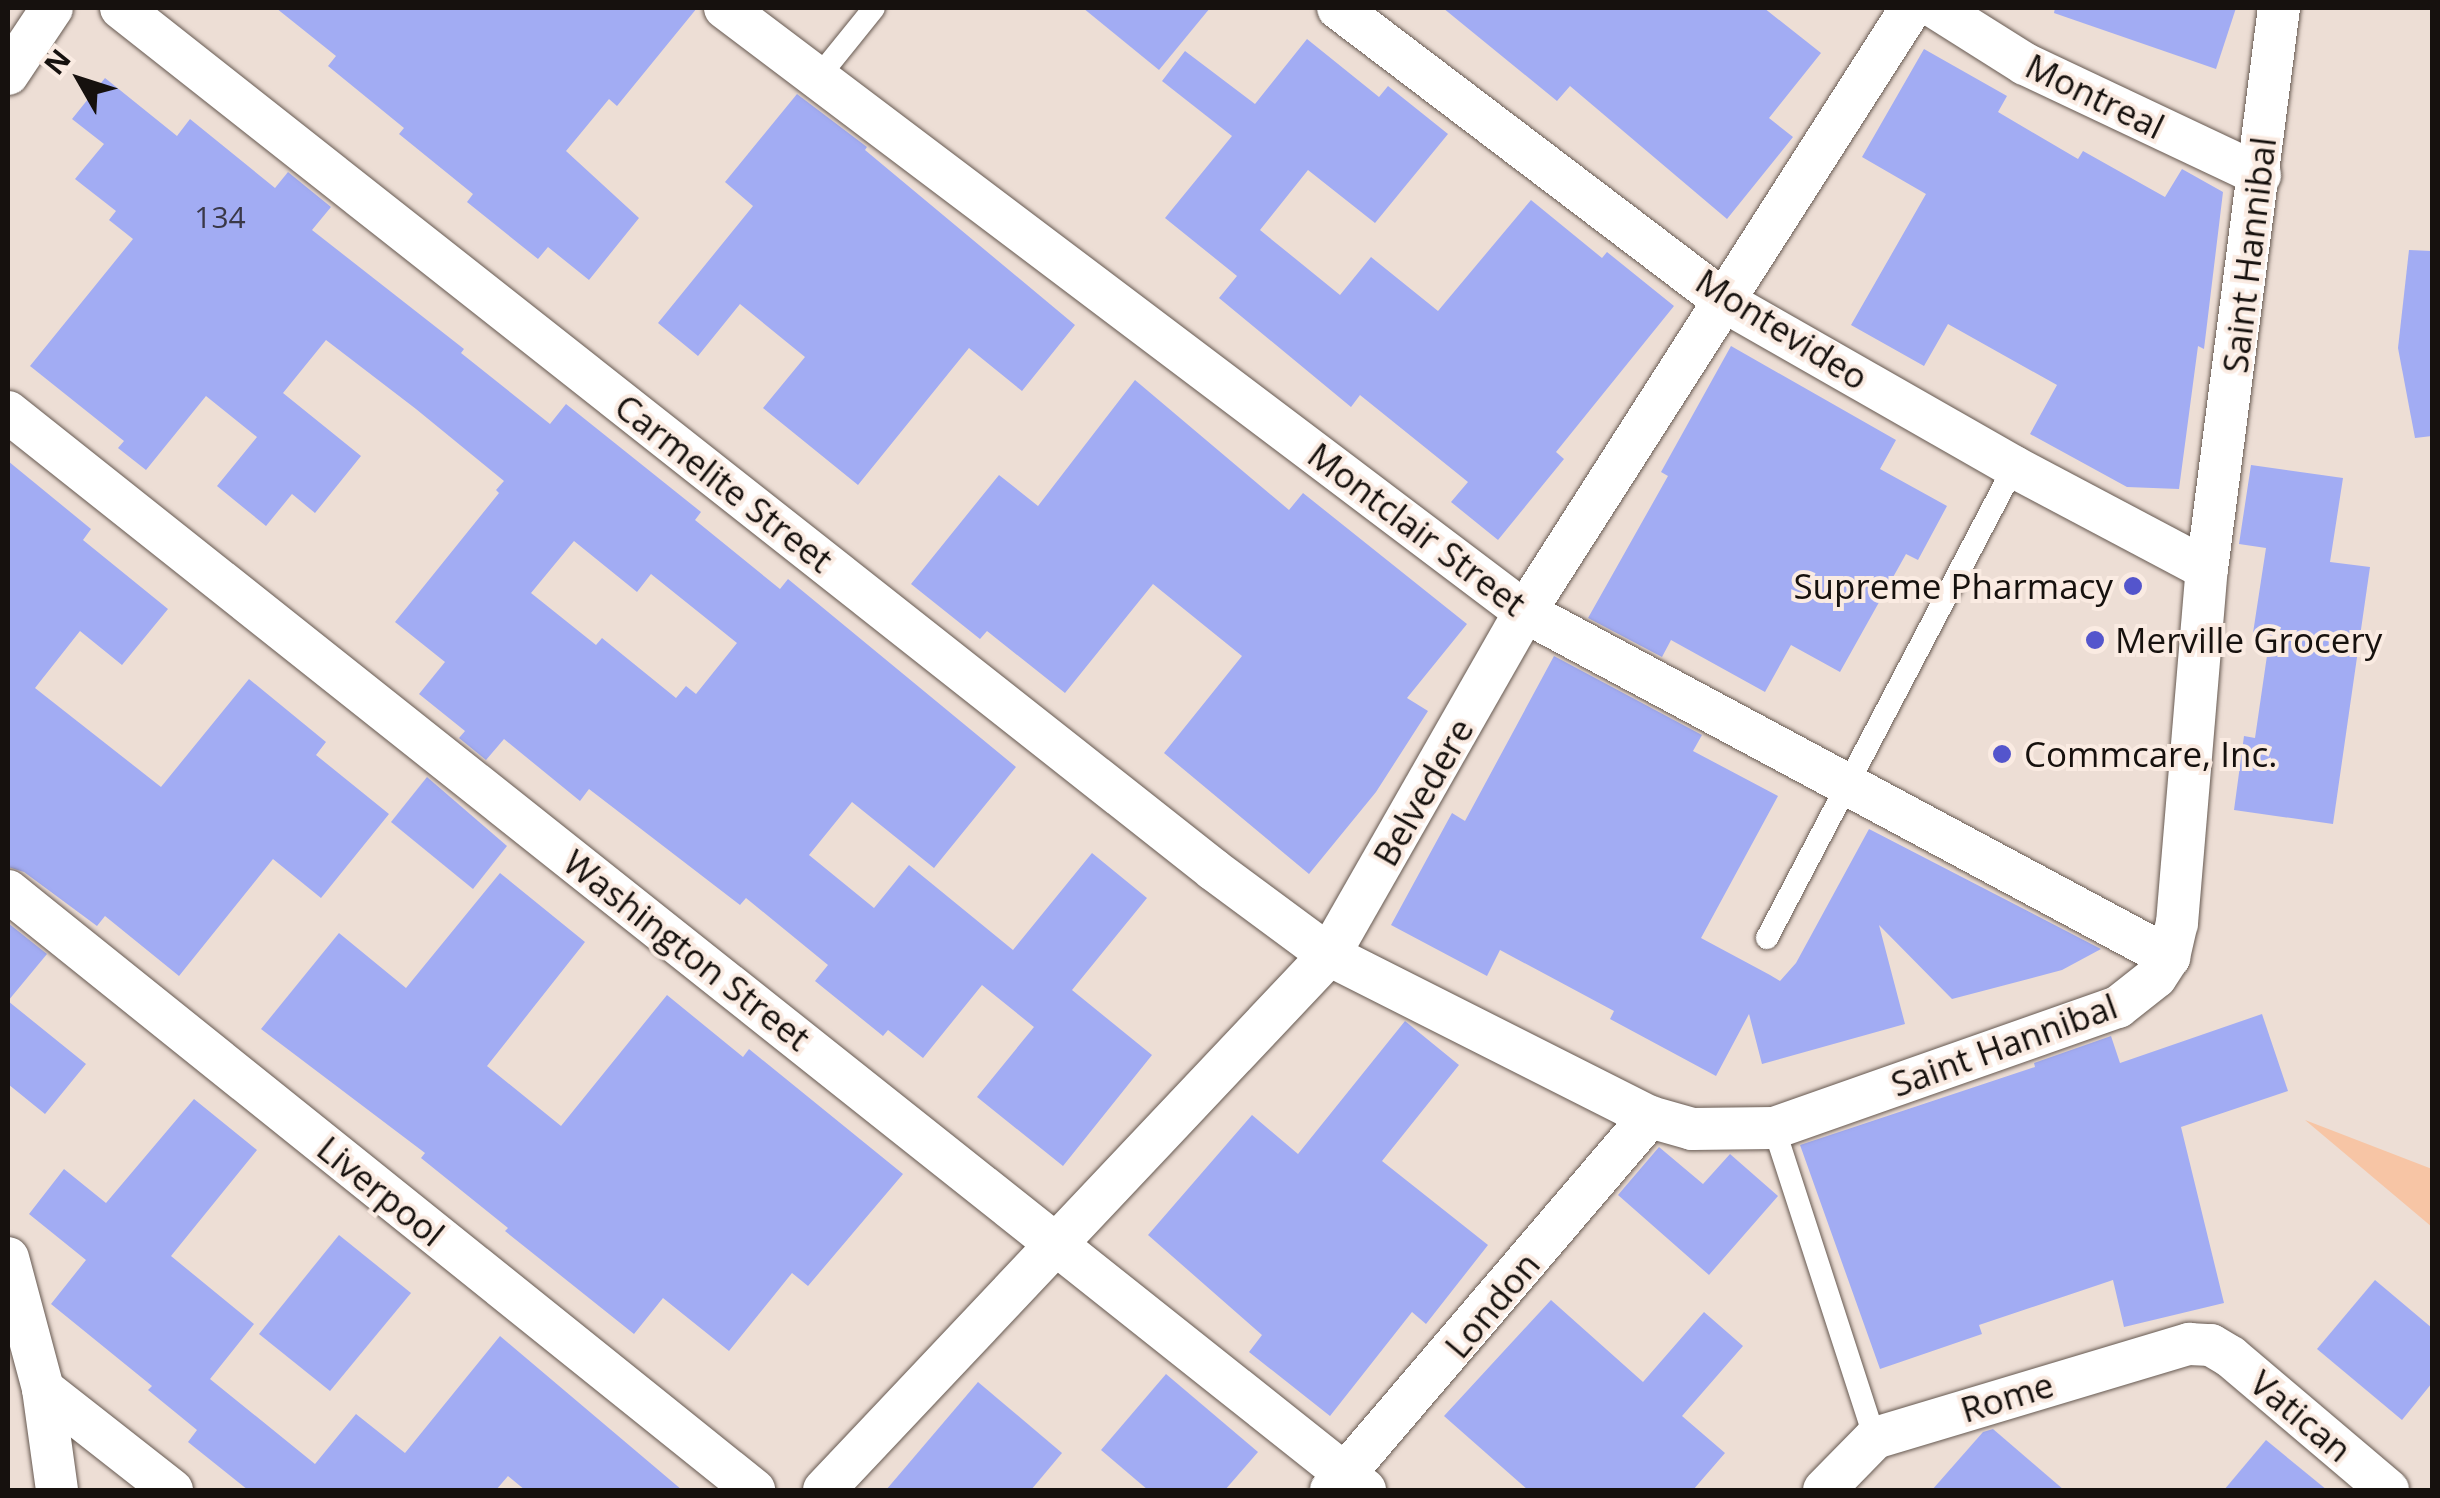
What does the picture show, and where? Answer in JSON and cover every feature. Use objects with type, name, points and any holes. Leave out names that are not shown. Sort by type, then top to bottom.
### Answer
[{"type":"street","points":[[8,74],[52,8]]},
{"type":"street","name":"Carmelite Street","points":[[121,8],[1198,858],[1329,956]]},
{"type":"street","name":"Montclair Street","points":[[725,8],[1525,612],[2170,957]]},
{"type":"street","name":"Montevideo","points":[[1338,8],[1726,303],[2014,466],[2207,569]]},
{"type":"street","name":"Belvedere","points":[[824,1490],[1329,956],[1525,612],[1911,8]]},
{"type":"street","name":"Montreal","points":[[1936,8],[2026,64],[2260,175]]},
{"type":"street","name":"Saint Hannibal","points":[[1329,956],[1650,1117],[1692,1128],[1774,1128],[2118,1007],[2156,977],[2170,957],[2177,923],[2207,569],[2280,8]]},
{"type":"street","name":"Washington Street","points":[[8,412],[1059,1245],[1349,1485]]},
{"type":"street","name":"Liverpool","points":[[8,891],[754,1490]]},
{"type":"street","name":"London","points":[[1349,1485],[1650,1117]]},
{"type":"street","points":[[8,1258],[44,1389],[57,1490]]},
{"type":"street","name":"Rome","points":[[1824,1490],[1875,1438],[2168,1347],[2211,1345]]},
{"type":"street","name":"Vatican","points":[[2211,1345],[2251,1372],[2388,1490]]},
{"type":"street","points":[[44,1389],[172,1490]]},
{"type":"lane","points":[[816,80],[874,8]]},
{"type":"lane","points":[[1768,938],[2014,466]]},
{"type":"lane","points":[[1774,1128],[1875,1438]]},
{"type":"shaded area","points":[[2305,1120],[2432,1169],[2432,1227]]},
{"type":"building","points":[[276,8],[697,8],[617,106],[609,99],[566,151],[639,218],[589,280],[548,247],[538,259],[467,202],[473,194],[399,134],[404,128],[328,66],[336,56]]},
{"type":"building","points":[[1083,8],[1210,8],[1159,70]]},
{"type":"building","points":[[1443,8],[1764,8],[1821,53],[1769,118],[1793,137],[1727,219],[1570,86],[1557,101]]},
{"type":"building","points":[[2055,8],[2236,8],[2216,69],[2054,13]]},
{"type":"building","points":[[1307,39],[1379,97],[1388,86],[1448,134],[1375,223],[1308,170],[1260,230],[1340,295],[1371,257],[1438,311],[1531,200],[1602,258],[1607,252],[1674,306],[1556,452],[1564,459],[1498,540],[1451,502],[1468,482],[1360,395],[1351,407],[1219,298],[1237,276],[1165,218],[1232,136],[1162,81],[1185,51],[1255,104]]},
{"type":"building","points":[[1924,49],[2007,96],[1998,112],[2078,159],[2083,151],[2165,197],[2182,169],[2223,192],[2204,349],[2198,346],[2179,489],[2127,487],[2030,434],[2057,385],[1948,324],[1924,366],[1851,325],[1926,194],[1862,157]]},
{"type":"building","points":[[105,78],[177,136],[190,119],[275,188],[288,172],[331,207],[312,230],[464,349],[461,353],[550,424],[566,404],[701,512],[695,520],[780,589],[788,579],[1016,767],[934,868],[852,802],[809,855],[874,908],[909,865],[1013,950],[1092,853],[1147,898],[1072,990],[1152,1055],[1063,1166],[977,1097],[1034,1027],[982,985],[923,1058],[888,1030],[883,1036],[815,981],[828,965],[746,898],[740,905],[589,789],[580,801],[504,739],[486,760],[459,738],[465,731],[419,694],[445,662],[395,622],[499,493],[496,490],[504,481],[416,409],[326,340],[283,393],[361,456],[315,513],[292,494],[266,526],[217,486],[257,437],[206,396],[146,470],[118,448],[124,441],[30,366],[133,239],[109,220],[116,211],[75,179],[104,144],[72,119]],"holes":[[[574,541],[637,592],[651,574],[737,643],[696,694],[686,686],[676,698],[602,638],[596,645],[531,593]]]},
{"type":"building","points":[[797,94],[867,147],[865,150],[1075,325],[1022,391],[969,348],[858,485],[763,408],[805,357],[740,304],[698,356],[658,323],[753,206],[725,182]]},
{"type":"building","points":[[2409,250],[2432,251],[2432,436],[2415,438],[2398,348]]},
{"type":"building","points":[[1731,346],[1896,440],[1880,469],[1947,506],[1918,560],[1906,554],[1840,672],[1791,645],[1765,692],[1671,640],[1662,657],[1588,618],[1668,476],[1661,472]]},
{"type":"building","points":[[1135,380],[1289,510],[1303,493],[1467,624],[1407,698],[1428,711],[1376,792],[1309,874],[1164,753],[1242,656],[1153,584],[1065,693],[987,631],[980,639],[911,584],[999,475],[1038,506]]},
{"type":"building","points":[[8,461],[91,529],[83,540],[168,609],[122,665],[80,631],[35,688],[161,787],[249,679],[326,742],[316,755],[389,814],[321,898],[273,859],[179,976],[105,916],[97,926],[24,872],[8,867]]},
{"type":"building","points":[[2251,465],[2343,478],[2330,562],[2370,567],[2333,824],[2234,810],[2244,736],[2255,738],[2270,635],[2253,633],[2266,548],[2239,544]]},
{"type":"building","points":[[1554,656],[1702,735],[1693,751],[1778,796],[1701,938],[1780,981],[1796,963],[1869,829],[2101,949],[2062,970],[1952,999],[1879,925],[1905,1024],[1762,1064],[1749,1014],[1716,1076],[1610,1019],[1614,1011],[1500,950],[1487,976],[1391,925],[1452,813],[1465,821]]},
{"type":"building","points":[[427,777],[507,846],[473,889],[391,822]]},
{"type":"building","points":[[500,873],[585,942],[487,1066],[561,1126],[667,995],[743,1057],[749,1049],[903,1174],[808,1286],[792,1273],[729,1351],[663,1298],[634,1334],[505,1231],[508,1228],[421,1158],[425,1153],[261,1029],[339,933],[406,988]]},
{"type":"building","points":[[8,923],[47,954],[8,1001]]},
{"type":"building","points":[[8,1001],[86,1064],[45,1114],[8,1084]]},
{"type":"building","points":[[2262,1014],[2288,1091],[2181,1127],[2224,1303],[2124,1327],[2113,1280],[1979,1325],[1982,1334],[1880,1369],[1800,1145],[2035,1067],[2034,1063],[2111,1036],[2120,1063]]},
{"type":"building","points":[[1405,1021],[1459,1065],[1382,1161],[1488,1245],[1426,1324],[1412,1312],[1330,1416],[1249,1352],[1262,1335],[1148,1235],[1252,1115],[1298,1154]]},
{"type":"building","points":[[194,1099],[257,1150],[171,1256],[254,1324],[210,1379],[315,1464],[356,1414],[405,1453],[500,1336],[682,1490],[525,1490],[508,1476],[496,1490],[248,1490],[188,1442],[197,1430],[148,1390],[152,1386],[51,1304],[86,1260],[29,1214],[64,1169],[106,1203]]},
{"type":"building","points":[[1659,1147],[1703,1184],[1730,1154],[1778,1196],[1709,1275],[1618,1195]]},
{"type":"building","points":[[339,1235],[411,1293],[330,1391],[259,1334]]},
{"type":"building","points":[[2375,1280],[2432,1328],[2432,1383],[2402,1420],[2317,1349]]},
{"type":"building","points":[[1551,1300],[1643,1382],[1704,1312],[1743,1346],[1682,1416],[1725,1453],[1693,1490],[1528,1490],[1444,1416]]},
{"type":"building","points":[[1166,1374],[1258,1452],[1225,1490],[1148,1490],[1101,1450]]},
{"type":"building","points":[[978,1382],[1062,1453],[1031,1490],[886,1490]]},
{"type":"building","points":[[1993,1429],[2064,1490],[1932,1490],[1983,1432]]},
{"type":"building","points":[[2266,1440],[2327,1490],[2224,1490]]},
{"type":"place","name":"Supreme Pharmacy","points":[[2133,586]]},
{"type":"place","name":"Merville Grocery","points":[[2095,640]]},
{"type":"place","name":"Commcare, Inc.","points":[[2002,754]]}]
